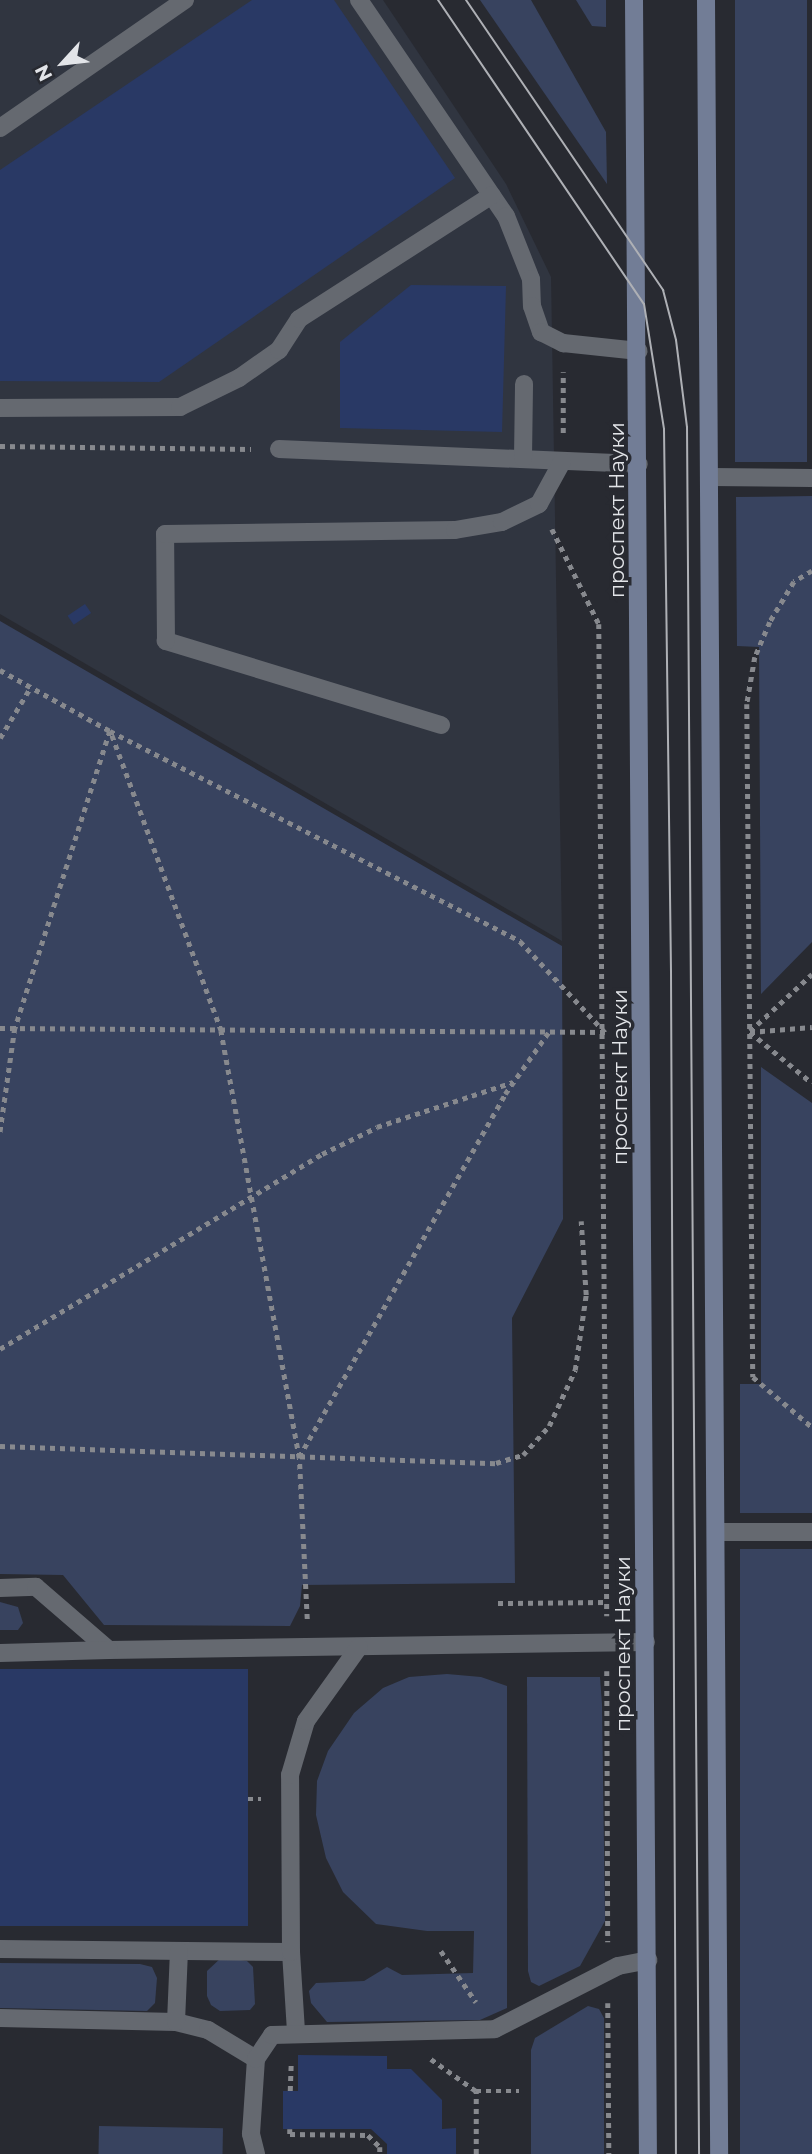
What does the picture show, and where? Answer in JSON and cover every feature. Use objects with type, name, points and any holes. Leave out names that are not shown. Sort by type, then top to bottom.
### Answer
[{"type":"main road","name":"проспект Науки","points":[[634,0],[639,351],[648,2154]]},
{"type":"main road","points":[[706,0],[711,477],[719,2154]]},
{"type":"lane","points":[[0,128],[185,0]]},
{"type":"lane","points":[[359,0],[492,195],[523,254],[541,332],[563,343],[639,351]]},
{"type":"lane","points":[[0,408],[180,407],[239,379],[279,350],[299,319],[492,195]]},
{"type":"lane","points":[[523,458],[524,384]]},
{"type":"lane","points":[[279,449],[639,464]]},
{"type":"lane","points":[[441,725],[166,641],[165,534],[455,530],[502,522],[540,504],[562,462]]},
{"type":"lane","points":[[711,477],[812,478]]},
{"type":"lane","points":[[716,1532],[812,1531]]},
{"type":"lane","points":[[0,1588],[36,1587],[109,1650]]},
{"type":"lane","points":[[0,1653],[646,1642]]},
{"type":"lane","points":[[296,2031],[291,1952],[290,1774],[306,1721],[359,1647]]},
{"type":"lane","points":[[0,1949],[291,1952]]},
{"type":"lane","points":[[176,2022],[179,1951]]},
{"type":"lane","points":[[256,2154],[251,2134],[256,2059],[272,2035],[296,2031],[495,2029],[608,1972],[648,1960]]},
{"type":"lane","points":[[0,2018],[176,2022],[208,2030],[256,2059]]},
{"type":"path","points":[[0,446],[279,449]]},
{"type":"path","points":[[540,504],[599,624],[605,1032],[608,1643]]},
{"type":"path","points":[[812,571],[794,582],[770,622],[755,657],[747,704],[752,1377],[812,1427]]},
{"type":"path","points":[[0,670],[110,731],[520,941],[605,1032]]},
{"type":"path","points":[[0,738],[30,688]]},
{"type":"path","points":[[0,1133],[15,1028],[110,731]]},
{"type":"path","points":[[110,731],[221,1031],[299,1458],[308,1647]]},
{"type":"path","points":[[749,1032],[812,974]]},
{"type":"path","points":[[749,1032],[812,1027]]},
{"type":"path","points":[[0,1028],[605,1032]]},
{"type":"path","points":[[299,1458],[513,1082],[548,1032]]},
{"type":"path","points":[[749,1032],[812,1083]]},
{"type":"path","points":[[0,1349],[185,1240],[251,1195],[377,1127],[513,1082]]},
{"type":"path","points":[[0,1446],[496,1463],[523,1455],[549,1426],[575,1370],[586,1295],[581,1221]]},
{"type":"path","points":[[498,1603],[607,1602]]},
{"type":"path","points":[[594,1666],[607,1666],[608,2154]]},
{"type":"path","points":[[440,1951],[495,2029]]},
{"type":"path","points":[[476,2154],[476,2091],[519,2091]]},
{"type":"path","points":[[290,2129],[290,2134],[368,2134],[380,2147],[380,2154]]},
{"type":"shaded area","points":[[0,0],[383,0],[506,184],[551,277],[562,941],[0,614]]},
{"type":"shaded area","points":[[480,0],[531,0],[606,132],[607,184]]},
{"type":"shaded area","points":[[576,0],[606,0],[606,27],[592,26]]},
{"type":"shaded area","points":[[735,0],[807,0],[807,462],[735,462]]},
{"type":"shaded area","points":[[812,496],[812,942],[761,994],[759,647],[737,646],[736,497]]},
{"type":"shaded area","points":[[0,621],[562,946],[563,1219],[512,1318],[515,1583],[302,1585],[300,1606],[290,1626],[104,1625],[63,1575],[0,1574]]},
{"type":"shaded area","points":[[761,1067],[812,1103],[812,1513],[740,1513],[740,1384],[761,1384]]},
{"type":"shaded area","points":[[740,1549],[812,1549],[812,2154],[740,2154]]},
{"type":"shaded area","points":[[0,1602],[18,1607],[23,1623],[18,1630],[0,1630]]},
{"type":"shaded area","points":[[447,1674],[481,1677],[507,1686],[507,2008],[480,2020],[327,2022],[311,2003],[309,1991],[316,1983],[364,1981],[387,1967],[402,1975],[473,1973],[474,1931],[427,1931],[376,1924],[343,1892],[326,1858],[316,1815],[317,1781],[328,1751],[354,1713],[383,1688],[409,1677]]},
{"type":"shaded area","points":[[527,1677],[600,1677],[602,1704],[605,1921],[580,1966],[539,1986],[531,1982],[528,1971]]},
{"type":"shaded area","points":[[222,1957],[247,1961],[253,1967],[255,2004],[250,2010],[220,2011],[211,2005],[207,1996],[207,1971]]},
{"type":"shaded area","points":[[0,1963],[140,1964],[152,1967],[157,1978],[155,2003],[147,2011],[0,2008]]},
{"type":"shaded area","points":[[588,2006],[599,2009],[604,2018],[604,2154],[531,2154],[531,2050],[535,2038]]},
{"type":"shaded area","points":[[99,2126],[223,2128],[223,2154],[99,2154]]},
{"type":"building","points":[[252,0],[334,0],[455,178],[159,382],[0,381],[0,170]]},
{"type":"building","points":[[411,285],[506,286],[502,432],[340,428],[340,342]]},
{"type":"building","points":[[85,604],[91,613],[74,625],[68,616]]},
{"type":"building","points":[[0,1669],[248,1669],[248,1926],[0,1926]]},
{"type":"building","points":[[298,2055],[387,2056],[387,2069],[411,2069],[442,2100],[442,2129],[456,2128],[456,2154],[387,2154],[387,2144],[371,2129],[283,2129],[283,2091],[298,2091]]},
{"type":"tram line","points":[[438,0],[644,304],[664,429],[671,971],[676,2154]]},
{"type":"tram line","points":[[466,0],[663,290],[676,340],[687,427],[699,2154]]}]
